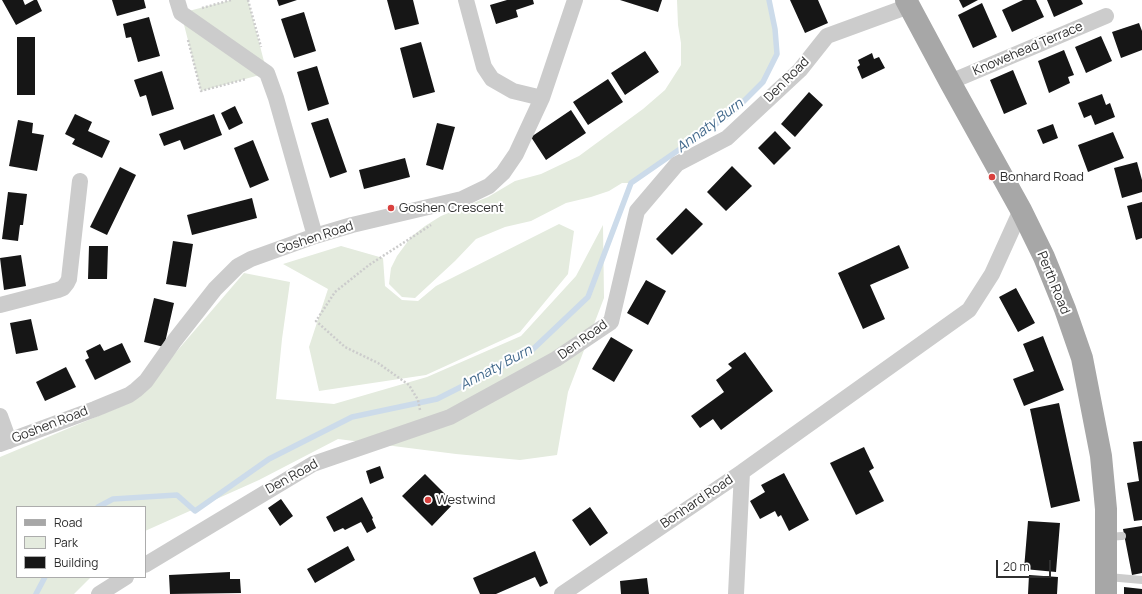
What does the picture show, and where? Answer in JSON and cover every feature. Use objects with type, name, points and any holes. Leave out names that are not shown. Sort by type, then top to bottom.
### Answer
[{"type":"main road","name":"Perth Road","points":[[908,3],[1021,210],[1044,257],[1065,309],[1082,358],[1101,456],[1106,508],[1114,536],[1106,586]]},
{"type":"street","points":[[177,0],[181,13],[267,73],[276,98],[315,236]]},
{"type":"street","points":[[466,0],[484,67],[492,79],[513,91],[542,98]]},
{"type":"street","name":"Goshen Road","points":[[4,443],[130,395],[146,381],[214,289],[238,266],[251,259],[315,236],[352,225],[462,199],[489,186],[503,173],[516,154],[542,98],[575,0]]},
{"type":"street","name":"Den Road","points":[[146,565],[313,464],[450,417],[556,360],[610,322],[637,211],[677,164],[727,138],[800,70],[827,36],[908,3]]},
{"type":"street","name":"Knowehead Terrace","points":[[950,82],[1106,16]]},
{"type":"street","points":[[0,305],[58,290],[63,288],[67,283],[69,279],[80,181]]},
{"type":"street","name":"Bonhard Road","points":[[562,594],[742,472],[969,310],[992,274],[1021,210]]},
{"type":"street","points":[[0,416],[4,443]]},
{"type":"street","points":[[736,594],[742,472]]},
{"type":"street","points":[[99,594],[124,578]]},
{"type":"lane","points":[[1106,586],[1142,580]]},
{"type":"path","points":[[248,0],[267,73]]},
{"type":"path","points":[[418,400],[409,385],[378,363],[344,347],[316,321],[335,292],[370,265],[433,223]]},
{"type":"green space","points":[[231,0],[248,0],[267,73],[201,91],[181,13]]},
{"type":"green space","points":[[677,0],[769,0],[775,29],[777,54],[763,82],[732,113],[631,183],[622,183],[609,191],[566,203],[531,221],[505,227],[476,239],[455,261],[415,298],[402,297],[389,284],[391,268],[397,256],[411,237],[441,216],[488,197],[515,181],[541,174],[579,156],[643,109],[665,90],[681,65],[681,43],[678,25]]},
{"type":"green space","points":[[559,224],[574,231],[568,274],[520,332],[426,375],[319,391],[309,347],[328,289],[283,264],[341,246],[383,258],[385,286],[402,300],[418,301],[436,286]]},
{"type":"green space","points":[[603,225],[604,298],[568,392],[557,455],[520,460],[456,454],[338,439],[259,480],[146,531],[146,506],[16,506],[16,578],[90,578],[74,594],[0,594],[0,457],[134,401],[244,273],[290,282],[276,399],[334,404],[427,377],[521,336],[576,276]]},
{"type":"building","points":[[2,0],[23,0],[25,5],[37,0],[42,11],[16,25]]},
{"type":"building","points":[[112,0],[144,0],[146,8],[117,16]]},
{"type":"building","points":[[277,0],[297,0],[279,6]]},
{"type":"building","points":[[387,0],[413,0],[419,24],[395,30]]},
{"type":"building","points":[[507,0],[533,0],[534,4],[516,10],[518,17],[496,24],[490,5]]},
{"type":"building","points":[[620,0],[662,0],[658,12]]},
{"type":"building","points":[[790,0],[818,0],[828,23],[805,33]]},
{"type":"building","points":[[959,0],[978,0],[963,8]]},
{"type":"building","points":[[1023,0],[1036,0],[1044,17],[1012,32],[1002,10]]},
{"type":"building","points":[[1047,0],[1081,0],[1083,4],[1054,17]]},
{"type":"building","points":[[982,3],[997,37],[973,48],[958,15]]},
{"type":"building","points":[[304,12],[316,51],[294,58],[281,19]]},
{"type":"building","points":[[149,17],[160,56],[138,62],[131,37],[126,38],[123,24]]},
{"type":"building","points":[[1139,23],[1142,31],[1142,50],[1121,58],[1112,32]]},
{"type":"building","points":[[1101,36],[1112,61],[1086,73],[1075,47]]},
{"type":"building","points":[[17,37],[35,37],[35,95],[17,95]]},
{"type":"building","points":[[421,42],[435,92],[413,98],[400,48]]},
{"type":"building","points":[[1064,50],[1074,75],[1068,77],[1070,83],[1049,93],[1038,61]]},
{"type":"building","points":[[645,51],[659,72],[625,95],[611,73]]},
{"type":"building","points":[[872,53],[874,59],[879,57],[885,68],[862,79],[857,67],[860,65],[858,60]]},
{"type":"building","points":[[317,66],[329,104],[308,111],[297,72]]},
{"type":"building","points":[[1013,70],[1027,104],[1004,114],[990,80]]},
{"type":"building","points":[[162,71],[174,109],[152,116],[146,95],[140,97],[134,80]]},
{"type":"building","points":[[608,79],[623,102],[588,125],[573,102]]},
{"type":"building","points":[[809,92],[823,105],[795,137],[781,124]]},
{"type":"building","points":[[1102,94],[1106,105],[1110,103],[1115,117],[1095,125],[1091,115],[1084,118],[1078,103]]},
{"type":"building","points":[[235,106],[243,123],[229,130],[221,113]]},
{"type":"building","points":[[571,110],[586,133],[546,160],[531,137]]},
{"type":"building","points":[[75,114],[92,122],[88,131],[110,141],[102,158],[72,144],[75,139],[65,134]]},
{"type":"building","points":[[214,114],[222,135],[184,150],[180,140],[164,146],[159,134]]},
{"type":"building","points":[[328,118],[347,172],[330,178],[311,123]]},
{"type":"building","points":[[18,120],[33,123],[32,133],[44,135],[37,171],[9,166]]},
{"type":"building","points":[[437,123],[455,127],[443,170],[426,165]]},
{"type":"building","points":[[1053,124],[1058,138],[1043,144],[1037,130]]},
{"type":"building","points":[[775,131],[791,148],[774,165],[758,148]]},
{"type":"building","points":[[1113,132],[1124,158],[1088,172],[1078,145]]},
{"type":"building","points":[[253,140],[269,180],[250,188],[234,148]]},
{"type":"building","points":[[405,158],[410,177],[364,189],[359,170]]},
{"type":"building","points":[[1137,162],[1142,180],[1142,192],[1122,198],[1114,168]]},
{"type":"building","points":[[732,166],[752,186],[726,211],[707,192]]},
{"type":"building","points":[[120,167],[136,175],[107,235],[90,227]]},
{"type":"building","points":[[8,192],[27,194],[23,225],[20,225],[18,241],[2,239]]},
{"type":"building","points":[[252,198],[257,218],[192,235],[187,215]]},
{"type":"building","points":[[1142,202],[1142,238],[1136,240],[1127,206]]},
{"type":"building","points":[[686,208],[703,224],[672,255],[656,239]]},
{"type":"building","points":[[173,241],[193,244],[186,287],[166,284]]},
{"type":"building","points":[[899,245],[909,268],[870,285],[885,319],[863,329],[838,273]]},
{"type":"building","points":[[89,246],[108,246],[107,279],[88,279]]},
{"type":"building","points":[[21,255],[26,286],[4,290],[0,258]]},
{"type":"building","points":[[646,280],[666,291],[648,325],[627,313]]},
{"type":"building","points":[[1016,288],[1035,323],[1018,332],[999,297]]},
{"type":"building","points":[[154,298],[174,303],[164,347],[144,342]]},
{"type":"building","points":[[31,319],[38,350],[16,354],[10,323]]},
{"type":"building","points":[[1043,336],[1064,390],[1024,406],[1013,379],[1034,371],[1023,344]]},
{"type":"building","points":[[611,337],[633,350],[614,382],[592,369]]},
{"type":"building","points":[[122,343],[131,362],[95,380],[85,360],[89,358],[86,351],[100,344],[104,351]]},
{"type":"building","points":[[745,352],[773,391],[721,430],[713,419],[700,428],[691,416],[724,392],[716,380],[732,368],[728,364]]},
{"type":"building","points":[[66,367],[76,387],[45,401],[36,382]]},
{"type":"building","points":[[1059,403],[1080,501],[1051,508],[1030,409]]},
{"type":"building","points":[[1142,441],[1142,520],[1134,521],[1127,483],[1139,481],[1133,442]]},
{"type":"building","points":[[864,447],[874,468],[869,471],[884,501],[856,515],[830,463]]},
{"type":"building","points":[[380,466],[384,478],[370,484],[366,471]]},
{"type":"building","points":[[784,473],[809,520],[789,531],[781,515],[778,517],[775,511],[760,519],[750,501],[765,492],[761,485]]},
{"type":"building","name":"Westwind","points":[[425,474],[454,503],[432,526],[402,496]]},
{"type":"building","points":[[362,497],[373,518],[372,519],[376,528],[367,533],[361,522],[345,530],[343,528],[334,532],[326,517]]},
{"type":"building","points":[[281,499],[293,516],[280,526],[268,508]]},
{"type":"building","points":[[590,507],[608,533],[590,546],[572,520]]},
{"type":"building","points":[[1028,521],[1060,523],[1056,572],[1024,569]]},
{"type":"building","points":[[1142,526],[1142,573],[1132,575],[1123,529]]},
{"type":"building","points":[[348,546],[355,560],[315,583],[307,569]]},
{"type":"building","points":[[535,551],[548,583],[540,587],[535,577],[496,594],[480,594],[473,578]]},
{"type":"building","points":[[230,572],[230,579],[240,579],[241,593],[170,594],[169,575]]},
{"type":"building","points":[[1029,575],[1058,577],[1057,594],[1028,594]]},
{"type":"building","points":[[647,578],[649,594],[621,594],[620,581]]},
{"type":"building","points":[[1124,587],[1142,589],[1142,594],[1124,594]]},
{"type":"waterway","name":"Annaty Burn","points":[[100,506],[113,499],[177,495],[195,511],[269,459],[352,417],[437,399],[530,352],[588,297],[631,183],[732,113],[763,82],[777,54],[775,29],[769,0]]},
{"type":"waterway","name":"Annaty Burn","points":[[36,594],[44,578]]},
{"type":"place","name":"Bonhard Road","points":[[992,177]]},
{"type":"place","name":"Goshen Crescent","points":[[391,208]]},
{"type":"place","name":"Westwind","points":[[428,500]]}]
